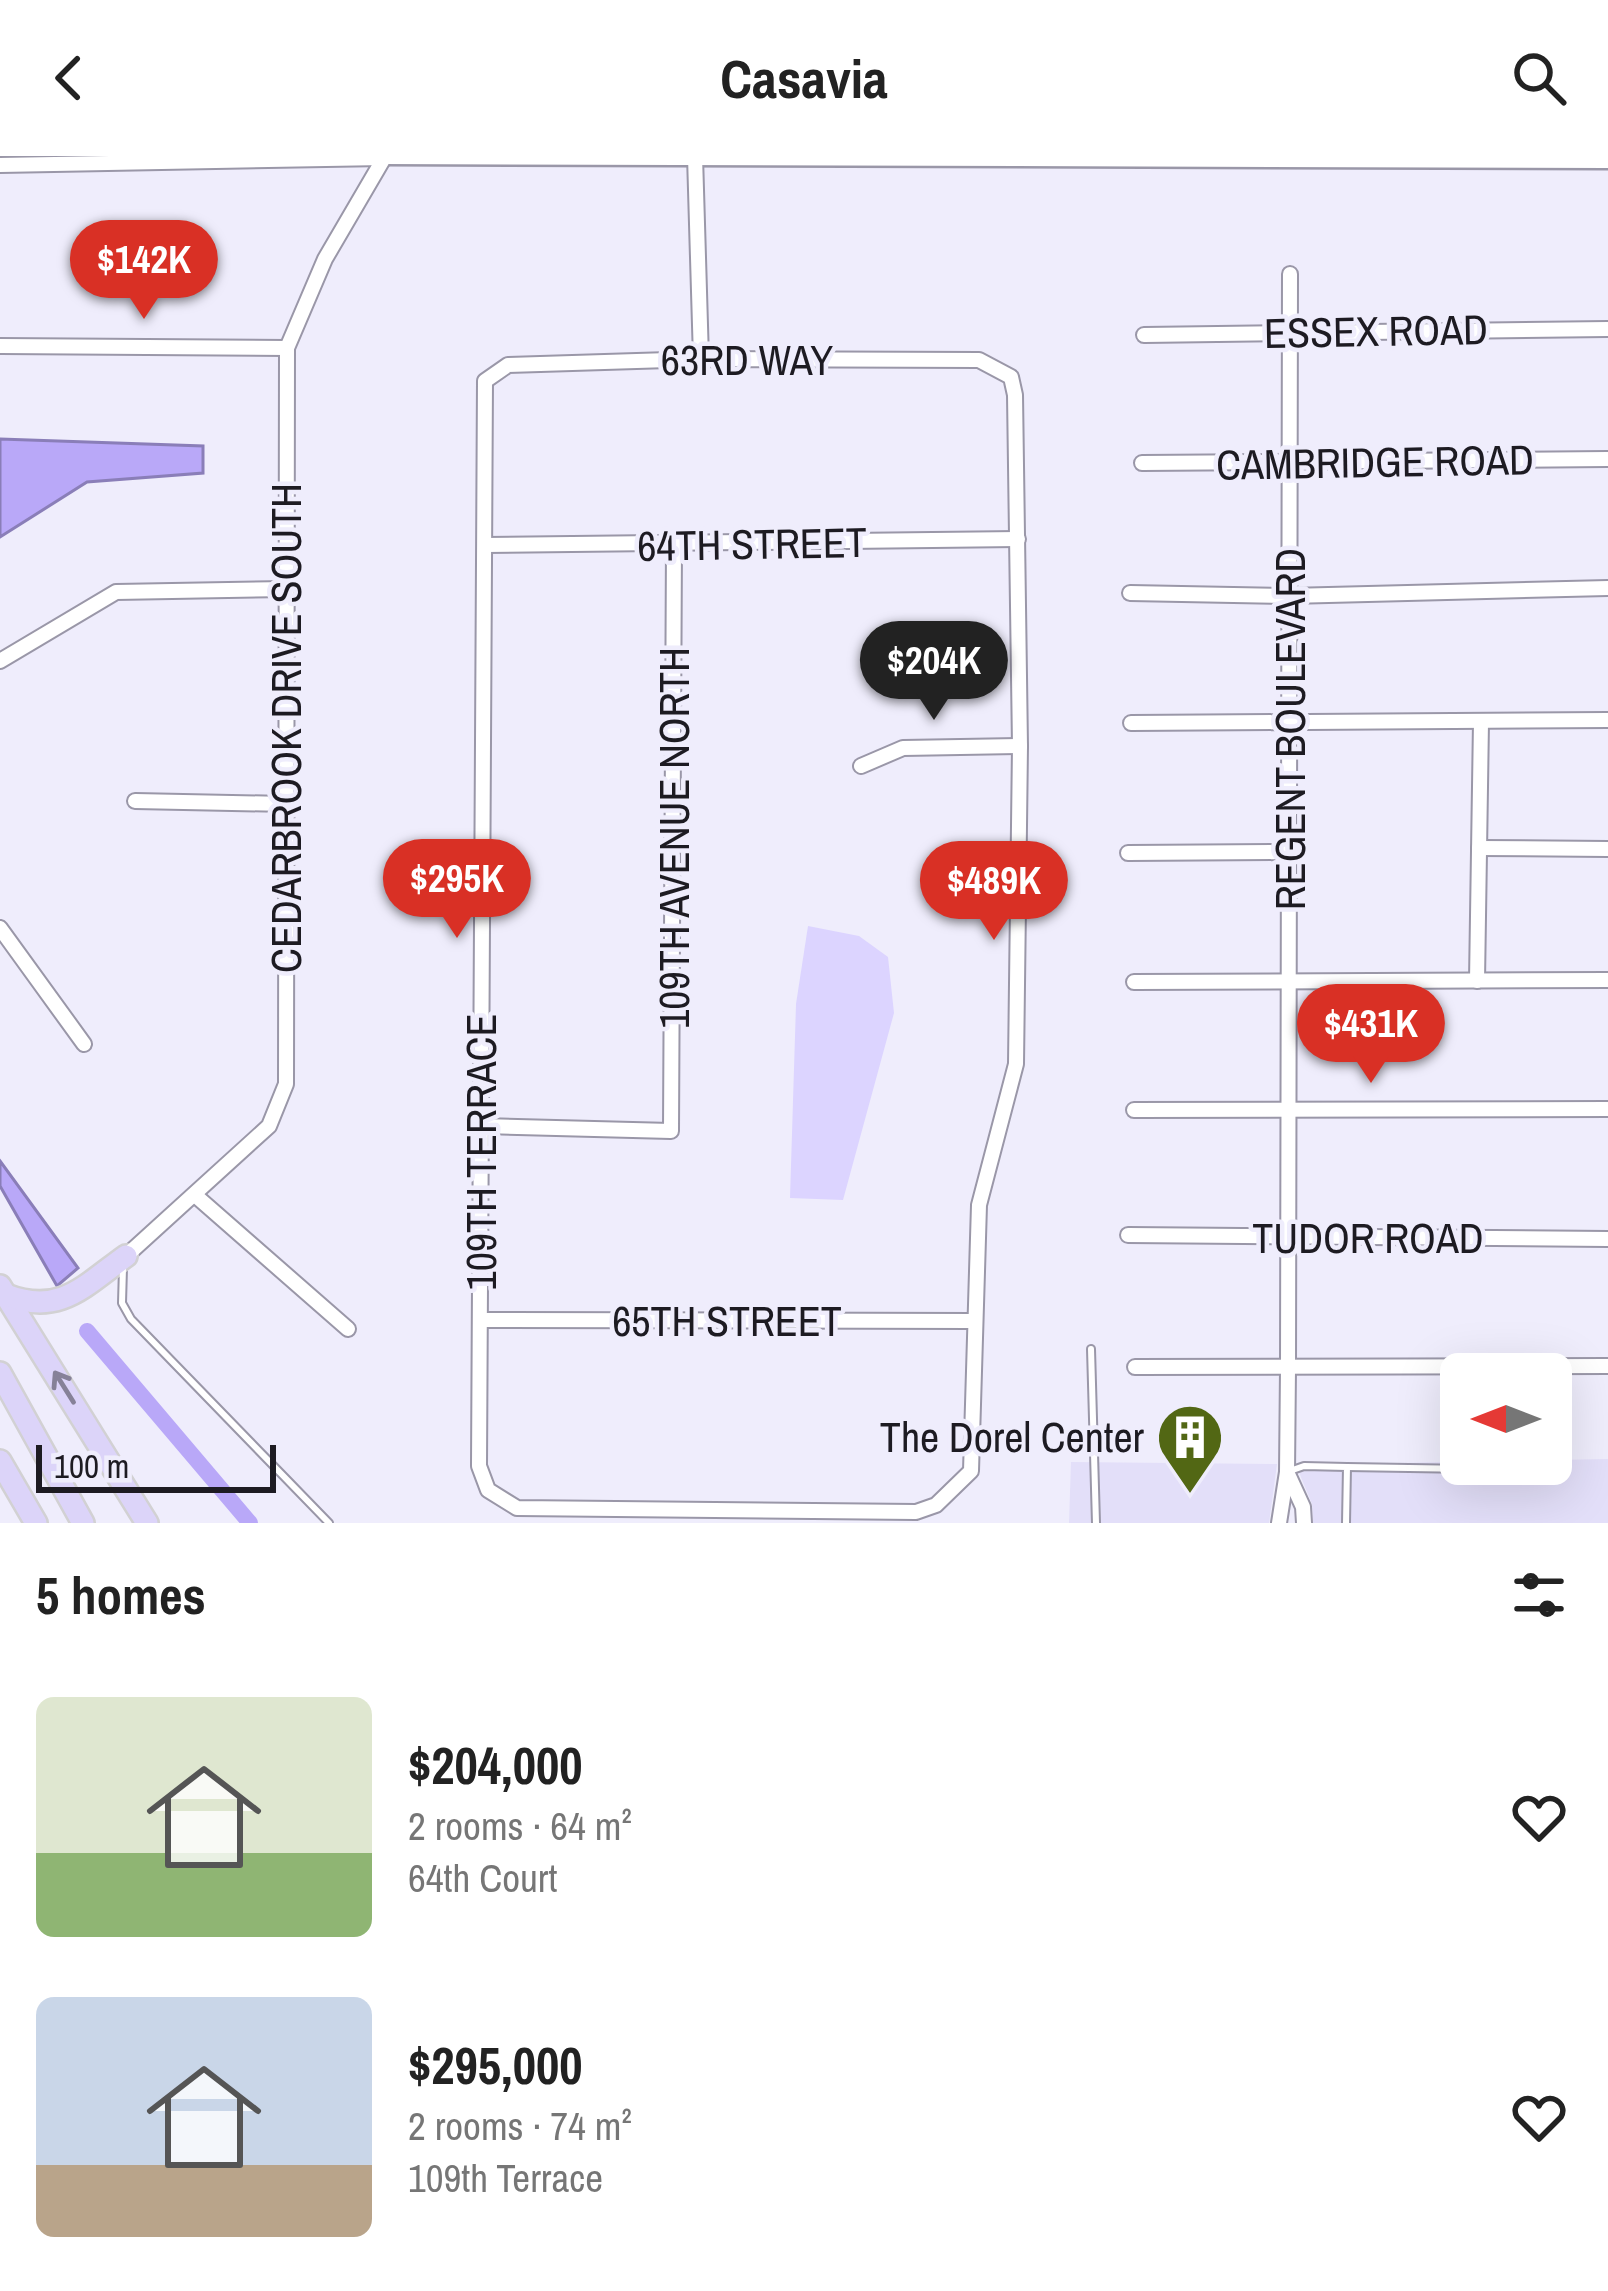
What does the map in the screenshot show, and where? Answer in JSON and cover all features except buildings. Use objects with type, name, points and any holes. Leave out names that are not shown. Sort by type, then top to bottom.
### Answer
[{"type":"main road","points":[[3,1290],[29,1304],[56,1301],[126,1256]]},
{"type":"main road","points":[[3,1290],[146,1522]]},
{"type":"main road","points":[[0,1373],[83,1523]]},
{"type":"main road","points":[[0,1461],[37,1523]]},
{"type":"street","points":[[0,165],[513,156],[1608,160]]},
{"type":"street","name":"CEDARBROOK DRIVE SOUTH","points":[[126,1256],[269,1126],[286,1084],[287,348],[325,259],[384,157]]},
{"type":"street","points":[[695,157],[700,358]]},
{"type":"street","name":"REGENT BOULEVARD","points":[[1279,1523],[1287,1472],[1288,1369],[1290,274]]},
{"type":"street","name":"ESSEX ROAD","points":[[1144,335],[1608,329]]},
{"type":"street","points":[[0,346],[287,348]]},
{"type":"street","name":"63RD WAY","points":[[485,381],[508,365],[700,358],[979,360],[1011,377],[1018,539]]},
{"type":"street","name":"109TH TERRACE","points":[[485,381],[479,1466],[488,1490],[517,1508],[797,1518]]},
{"type":"street","name":"CAMBRIDGE ROAD","points":[[1142,464],[1608,459]]},
{"type":"street","points":[[797,1518],[916,1512],[936,1505],[971,1472],[979,1205],[1016,1064],[1018,539]]},
{"type":"street","name":"64TH STREET","points":[[485,545],[1018,539]]},
{"type":"street","name":"109TH AVENUE NORTH","points":[[484,1126],[671,1131],[674,545]]},
{"type":"street","points":[[1130,593],[1289,596],[1608,588]]},
{"type":"street","points":[[0,661],[116,592],[287,589]]},
{"type":"street","points":[[1131,723],[1608,720]]},
{"type":"street","points":[[1477,981],[1480,722]]},
{"type":"street","points":[[861,766],[902,748],[1020,746]]},
{"type":"street","points":[[135,801],[286,804]]},
{"type":"street","points":[[1479,848],[1608,848]]},
{"type":"street","points":[[1128,853],[1291,852]]},
{"type":"street","points":[[0,928],[84,1044]]},
{"type":"street","points":[[1134,982],[1608,980]]},
{"type":"street","points":[[1134,1110],[1608,1109]]},
{"type":"street","points":[[196,1196],[348,1329]]},
{"type":"street","name":"TUDOR ROAD","points":[[1128,1235],[1608,1239]]},
{"type":"street","name":"65TH STREET","points":[[480,1320],[973,1321]]},
{"type":"street","points":[[1135,1367],[1608,1366]]},
{"type":"street","name":"REGENT BOULEVARD","points":[[1287,1472],[1304,1507],[1304,1523]]},
{"type":"lane","points":[[126,1256],[120,1285],[131,1319],[329,1523]]},
{"type":"lane","points":[[1091,1349],[1096,1523]]},
{"type":"lane","points":[[1287,1472],[1304,1466],[1440,1468]]},
{"type":"lane","points":[[1346,1523],[1347,1467]]},
{"type":"shaded area","points":[[0,439],[203,446],[203,473],[87,482],[0,537]]},
{"type":"shaded area","points":[[808,926],[859,936],[888,957],[894,1013],[843,1200],[790,1198],[796,1004]]},
{"type":"shaded area","points":[[0,1161],[78,1268],[57,1286],[0,1186]]},
{"type":"shaded area","points":[[1608,1459],[1608,1523],[1313,1523],[1312,1504],[1296,1465],[1440,1462],[1440,1485],[1572,1485],[1572,1460]]},
{"type":"shaded area","points":[[1071,1462],[1277,1464],[1269,1523],[1069,1523]]},
{"type":"waterway","points":[[87,1331],[250,1523]]},
{"type":"place","name":"The Dorel Center","points":[[1190,1496]]}]
